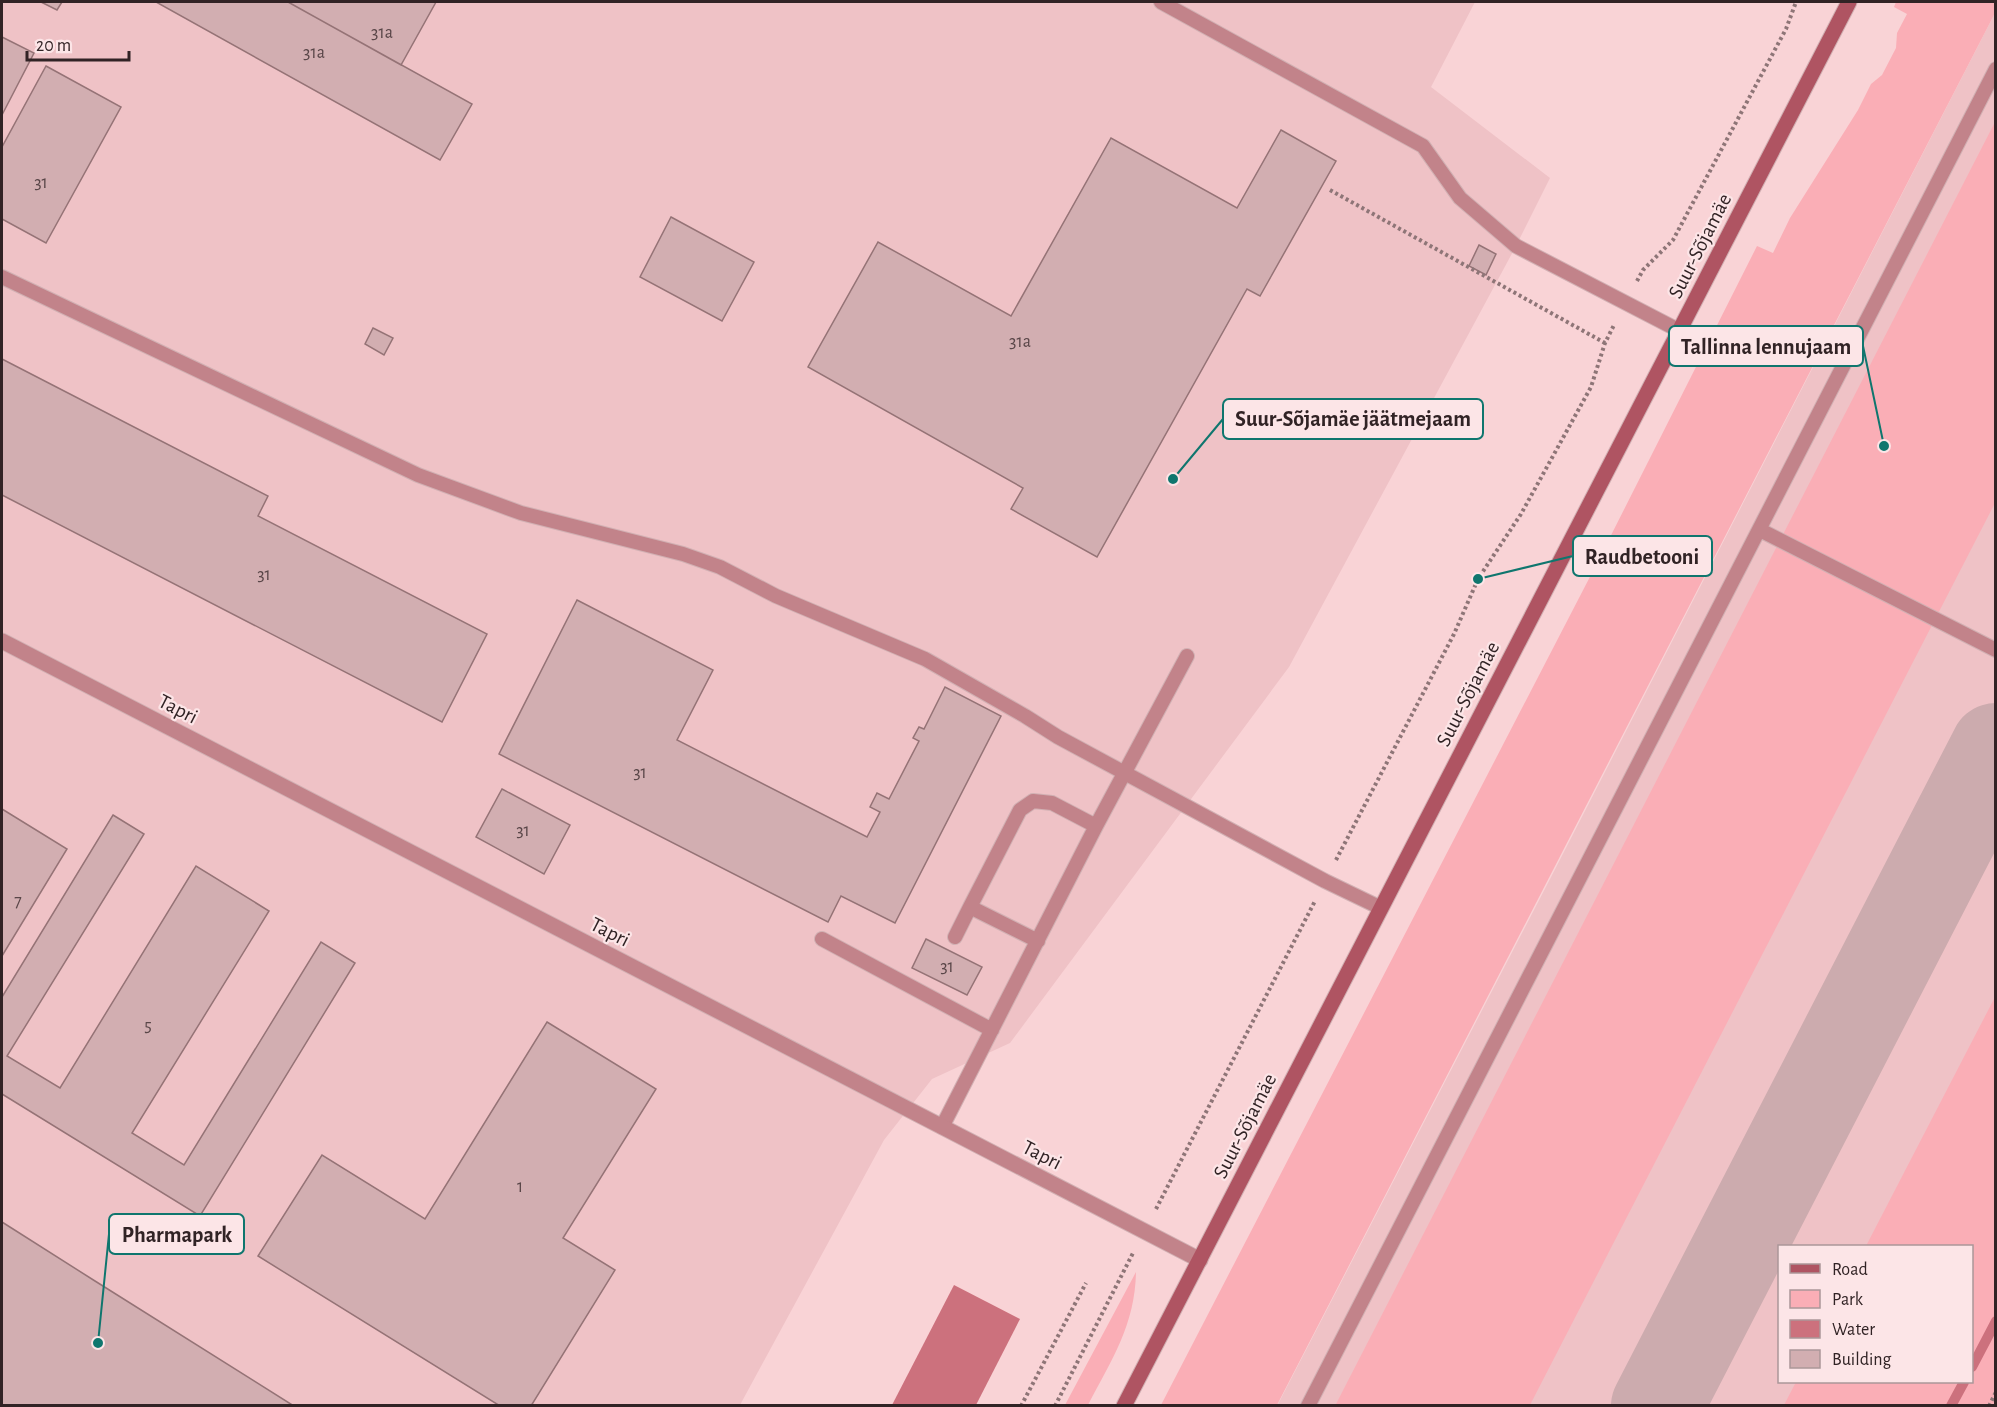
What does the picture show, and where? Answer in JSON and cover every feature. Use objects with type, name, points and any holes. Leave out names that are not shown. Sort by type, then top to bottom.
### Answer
[{"type":"main road","name":"Suur-Sõjamäe","points":[[1124,1406],[1849,2]]},
{"type":"street","name":"Tapri","points":[[2,641],[1200,1260]]},
{"type":"lane","points":[[1161,2],[1423,146],[1460,198],[1516,246],[1680,331]]},
{"type":"lane","points":[[1308,1406],[1995,69]]},
{"type":"lane","points":[[2,277],[418,475],[521,513],[683,554],[720,567],[776,596],[925,659],[1058,737],[1325,881],[1381,908]]},
{"type":"lane","points":[[1760,530],[1995,650]]},
{"type":"lane","points":[[942,1127],[1096,826],[1187,656]]},
{"type":"lane","points":[[955,937],[1020,810],[1033,801],[1052,803],[1096,826]]},
{"type":"lane","points":[[970,907],[1038,941]]},
{"type":"lane","points":[[822,939],[992,1030]]},
{"type":"path","points":[[1055,1406],[1454,634],[1478,579],[1521,514],[1591,387],[1605,343],[1643,270],[1673,240],[1786,28],[1796,2]]},
{"type":"path","points":[[1330,190],[1605,343]]},
{"type":"path","points":[[1021,1406],[1086,1283]]},
{"type":"path","points":[[1989,1406],[1995,1392]]},
{"type":"shaded area","points":[[2,2],[1475,2],[1431,87],[1550,178],[1516,246],[1289,667],[1010,1043],[932,1079],[884,1140],[740,1405],[2,1406]]},
{"type":"shaded area","points":[[1995,13],[1995,1405],[1277,1406],[1550,879]]},
{"type":"green space","points":[[1896,2],[1995,2],[1995,13],[1277,1405],[1161,1405],[1594,569],[1757,246],[1773,253],[1790,218],[1858,110],[1871,84],[1882,75],[1896,48],[1897,33],[1907,14],[1894,7]]},
{"type":"green space","points":[[1995,122],[1995,503],[1530,1405],[1335,1406]]},
{"type":"green space","points":[[1995,997],[1995,1405],[1784,1405],[1795,1383],[1973,1383],[1973,1245],[1867,1245]]},
{"type":"green space","points":[[1136,1272],[1135,1291],[1127,1325],[1088,1405],[1065,1405]]},
{"type":"water","points":[[954,1285],[1020,1319],[976,1405],[892,1405]]},
{"type":"building","points":[[41,2],[62,2],[57,10]]},
{"type":"building","points":[[156,2],[288,2],[472,104],[440,160]]},
{"type":"building","points":[[288,2],[436,2],[401,65]]},
{"type":"building","points":[[2,37],[34,53],[2,115]]},
{"type":"building","points":[[46,66],[121,107],[46,243],[2,219],[2,147]]},
{"type":"building","points":[[1281,130],[1336,161],[1260,296],[1247,289],[1097,557],[1011,509],[1023,488],[808,367],[878,242],[1011,316],[1111,138],[1237,208]]},
{"type":"building","points":[[671,217],[754,262],[722,321],[640,277]]},
{"type":"building","points":[[1479,245],[1496,254],[1486,275],[1469,266]]},
{"type":"building","points":[[373,328],[393,338],[384,355],[365,344]]},
{"type":"building","points":[[2,359],[268,496],[258,516],[487,634],[442,722],[2,495]]},
{"type":"building","points":[[577,600],[713,670],[677,740],[867,837],[880,812],[870,807],[877,793],[889,799],[919,741],[913,738],[919,727],[924,729],[945,687],[1001,716],[895,923],[841,896],[828,922],[499,754]]},
{"type":"building","points":[[502,789],[570,825],[544,874],[476,837]]},
{"type":"building","points":[[2,809],[67,849],[2,956]]},
{"type":"building","points":[[113,815],[144,834],[7,1056],[60,1088],[196,866],[269,911],[132,1133],[184,1165],[321,942],[355,963],[200,1216],[2,1094],[2,997]]},
{"type":"building","points":[[926,939],[982,967],[967,995],[912,968]]},
{"type":"building","points":[[547,1022],[656,1089],[563,1238],[615,1270],[531,1406],[500,1406],[258,1256],[322,1155],[425,1219]]},
{"type":"building","points":[[2,1222],[95,1281],[294,1406],[2,1406]]},
{"type":"waterway","points":[[1973,1365],[1996,1321]]},
{"type":"waterway","points":[[1951,1406],[1963,1383]]},
{"type":"taxiway","points":[[1657,1406],[1996,749]]},
{"type":"place","name":"Tallinna lennujaam","points":[[1884,446]]},
{"type":"place","name":"Suur-Sõjamäe jäätmejaam","points":[[1173,479]]},
{"type":"place","name":"Raudbetooni","points":[[1478,579]]},
{"type":"place","name":"Pharmapark","points":[[98,1343]]}]
